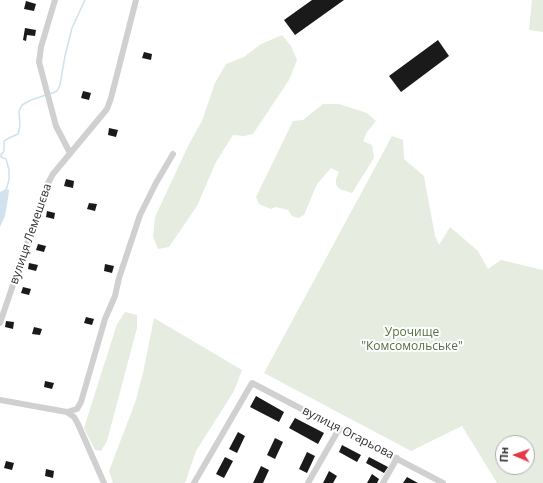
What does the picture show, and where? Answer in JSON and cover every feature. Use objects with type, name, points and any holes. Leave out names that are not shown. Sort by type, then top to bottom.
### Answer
[{"type":"street","points":[[55,0],[41,47],[39,62],[56,126],[70,153]]},
{"type":"street","name":"вулиця Лемешєва","points":[[0,323],[47,185],[53,174],[107,109],[136,0]]},
{"type":"street","points":[[67,412],[77,409],[81,402],[105,319],[115,296],[118,278],[140,214],[173,154]]},
{"type":"street","name":"вулиця Огарьова","points":[[194,483],[252,383],[443,483]]},
{"type":"street","points":[[0,400],[67,412],[74,417],[104,483]]},
{"type":"street","points":[[308,483],[339,429]]},
{"type":"street","points":[[383,483],[397,458]]},
{"type":"green space","points":[[532,0],[543,0],[543,32],[529,30]]},
{"type":"green space","points":[[282,35],[291,46],[297,60],[289,80],[253,134],[244,136],[233,135],[216,162],[197,206],[169,247],[158,249],[153,237],[155,217],[189,144],[202,121],[215,83],[226,64],[244,57],[261,44]]},
{"type":"green space","points":[[323,104],[339,104],[367,113],[376,121],[367,132],[363,141],[372,145],[374,158],[352,193],[340,189],[336,185],[336,179],[339,172],[331,168],[317,184],[304,215],[298,218],[292,216],[288,210],[276,207],[271,209],[259,204],[256,197],[293,121],[303,120]]},
{"type":"green space","name":"Урочище \"Комсомольське\"","points":[[392,136],[403,140],[404,159],[424,176],[435,236],[439,245],[450,227],[478,251],[488,269],[501,260],[543,270],[543,483],[497,483],[462,426],[411,451],[264,373]]},
{"type":"green space","points":[[125,312],[137,315],[137,328],[107,441],[101,451],[95,450],[84,428],[117,324]]},
{"type":"green space","points":[[154,318],[242,370],[234,391],[196,451],[185,483],[113,483],[109,471],[136,400]]},
{"type":"water","points":[[6,189],[9,190],[8,198],[5,216],[0,227],[0,192]]},
{"type":"building","points":[[312,0],[344,0],[295,35],[284,20]]},
{"type":"building","points":[[26,1],[36,4],[34,11],[24,9]]},
{"type":"building","points":[[25,28],[36,30],[35,36],[27,35],[26,41],[23,40]]},
{"type":"building","points":[[438,40],[449,56],[401,92],[389,76]]},
{"type":"building","points":[[144,52],[152,54],[151,60],[142,58]]},
{"type":"building","points":[[83,91],[91,93],[89,100],[81,98]]},
{"type":"building","points":[[109,128],[118,130],[116,137],[108,135]]},
{"type":"building","points":[[66,179],[74,181],[73,188],[64,186]]},
{"type":"building","points":[[89,203],[97,204],[95,211],[87,209]]},
{"type":"building","points":[[47,211],[55,213],[54,219],[46,217]]},
{"type":"building","points":[[38,244],[46,246],[44,252],[36,250]]},
{"type":"building","points":[[29,263],[38,265],[36,271],[28,269]]},
{"type":"building","points":[[105,264],[114,266],[112,273],[104,271]]},
{"type":"building","points":[[23,287],[31,289],[29,295],[21,293]]},
{"type":"building","points":[[86,317],[94,319],[92,325],[84,323]]},
{"type":"building","points":[[6,321],[14,322],[13,329],[5,327]]},
{"type":"building","points":[[34,327],[42,329],[40,335],[32,334]]},
{"type":"building","points":[[45,381],[54,383],[52,389],[44,387]]},
{"type":"building","points":[[256,396],[284,412],[279,422],[250,407]]},
{"type":"building","points":[[295,418],[324,433],[318,444],[289,428]]},
{"type":"building","points":[[238,432],[245,436],[237,453],[229,449]]},
{"type":"building","points":[[275,438],[283,442],[275,459],[267,455]]},
{"type":"building","points":[[342,445],[361,455],[357,462],[339,452]]},
{"type":"building","points":[[307,452],[315,456],[307,473],[299,469]]},
{"type":"building","points":[[225,457],[233,461],[224,478],[216,474]]},
{"type":"building","points":[[369,457],[388,467],[384,473],[366,463]]},
{"type":"building","points":[[6,461],[14,463],[12,470],[4,468]]},
{"type":"building","points":[[261,466],[269,470],[263,483],[253,483]]},
{"type":"building","points":[[46,469],[54,471],[53,478],[45,476]]},
{"type":"building","points":[[329,471],[337,476],[333,483],[323,483]]},
{"type":"building","points":[[372,474],[379,479],[377,483],[367,483]]},
{"type":"building","points":[[407,477],[418,483],[403,483]]},
{"type":"waterway","points":[[50,94],[57,91],[60,85],[72,28],[85,0]]},
{"type":"waterway","points":[[6,190],[9,180],[9,170],[6,159],[1,157],[4,151],[4,141],[18,134],[20,126],[19,111],[22,105],[46,95]]}]
